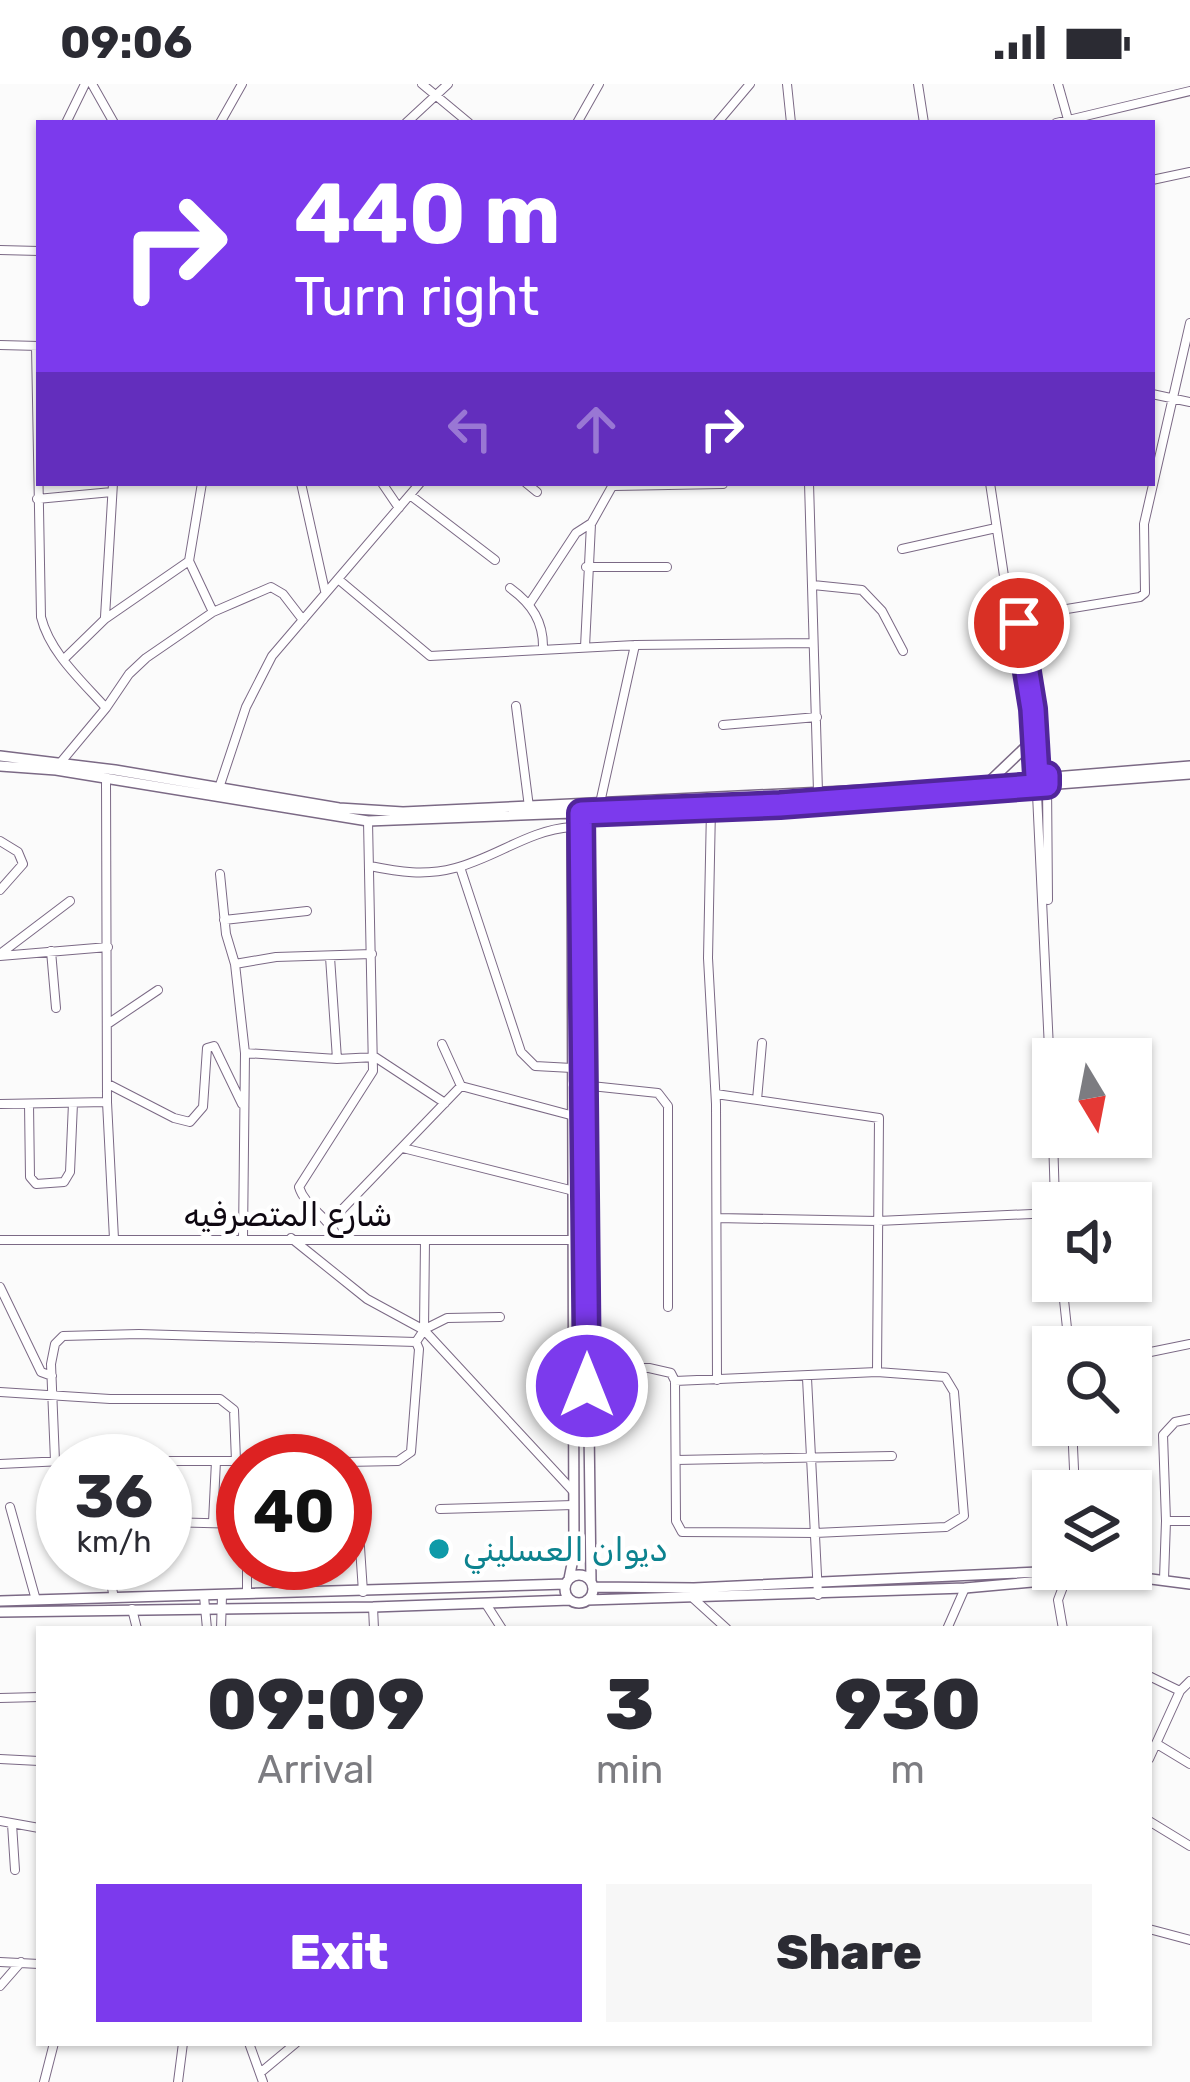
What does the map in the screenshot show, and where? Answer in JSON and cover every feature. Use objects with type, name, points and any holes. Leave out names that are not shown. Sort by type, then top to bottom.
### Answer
[{"type":"street","points":[[68,120],[88,84],[112,120]]},
{"type":"street","points":[[222,120],[242,84]]},
{"type":"street","points":[[422,84],[466,120]]},
{"type":"street","points":[[409,120],[448,84]]},
{"type":"street","points":[[579,120],[599,84]]},
{"type":"street","points":[[720,120],[750,84]]},
{"type":"street","points":[[787,84],[790,120]]},
{"type":"street","points":[[918,84],[924,120]]},
{"type":"street","points":[[1058,84],[1068,120]]},
{"type":"street","points":[[1072,120],[1190,91]]},
{"type":"street","points":[[1155,179],[1190,172]]},
{"type":"street","points":[[0,250],[36,250]]},
{"type":"street","points":[[1155,472],[1190,323]]},
{"type":"street","points":[[0,345],[36,346]]},
{"type":"street","points":[[1155,395],[1190,402]]},
{"type":"street","points":[[37,486],[41,617],[46,634],[106,708]]},
{"type":"street","points":[[201,486],[189,560],[212,612]]},
{"type":"street","points":[[303,486],[326,593]]},
{"type":"street","points":[[384,486],[399,508]]},
{"type":"street","points":[[218,792],[246,707],[263,672],[418,486]]},
{"type":"street","points":[[530,486],[537,492]]},
{"type":"street","points":[[585,647],[591,524],[613,486]]},
{"type":"street","points":[[808,486],[818,792]]},
{"type":"street","points":[[990,486],[1042,780],[1050,1038]]},
{"type":"street","points":[[1017,617],[1143,596],[1142,538],[1152,486]]},
{"type":"street","points":[[37,499],[112,488],[105,619]]},
{"type":"street","points":[[410,495],[495,560]]},
{"type":"street","points":[[530,602],[576,533],[591,524]]},
{"type":"street","points":[[902,549],[996,528]]},
{"type":"street","points":[[63,660],[105,619],[189,560]]},
{"type":"street","points":[[586,567],[668,567]]},
{"type":"street","points":[[1004,576],[1004,603],[1033,724]]},
{"type":"street","points":[[338,579],[430,656],[635,645],[813,644]]},
{"type":"street","points":[[813,585],[862,590],[882,611],[904,651]]},
{"type":"street","points":[[61,762],[137,665],[178,632],[271,586],[284,594],[302,620]]},
{"type":"street","points":[[510,588],[530,602],[542,632],[543,650]]},
{"type":"street","points":[[600,803],[635,645]]},
{"type":"street","points":[[516,706],[529,806]]},
{"type":"street","points":[[723,724],[817,717]]},
{"type":"street","points":[[989,782],[1035,738]]},
{"type":"street","points":[[0,756],[61,762],[368,821],[600,803],[1042,780]]},
{"type":"street","points":[[0,766],[367,811],[711,808],[1190,770]]},
{"type":"street","points":[[106,778],[106,1102],[114,1239]]},
{"type":"street","points":[[570,1600],[575,1240],[571,827],[577,808]]},
{"type":"street","points":[[577,808],[592,1584],[587,1600]]},
{"type":"street","points":[[711,808],[708,958],[716,1094],[717,1380]]},
{"type":"street","points":[[338,1237],[331,1222],[301,1195],[299,1187],[368,1083],[375,1057],[368,821]]},
{"type":"street","points":[[370,866],[410,873],[460,867],[546,830],[571,827]]},
{"type":"street","points":[[0,841],[18,852],[23,864],[0,890]]},
{"type":"street","points":[[460,867],[521,1052],[535,1066],[572,1068]]},
{"type":"street","points":[[220,874],[245,1053],[243,1238]]},
{"type":"street","points":[[0,955],[70,901]]},
{"type":"street","points":[[224,920],[307,910]]},
{"type":"street","points":[[0,955],[108,947]]},
{"type":"street","points":[[51,951],[56,1008]]},
{"type":"street","points":[[235,964],[276,957],[372,954]]},
{"type":"street","points":[[330,957],[337,1059]]},
{"type":"street","points":[[108,1024],[158,990]]},
{"type":"street","points":[[757,1100],[763,1043]]},
{"type":"street","points":[[442,1044],[461,1086]]},
{"type":"street","points":[[107,1084],[190,1122],[203,1107],[207,1048],[214,1046],[243,1105]]},
{"type":"street","points":[[245,1053],[375,1057],[445,1102]]},
{"type":"street","points":[[572,1084],[658,1093],[668,1106],[668,1307]]},
{"type":"street","points":[[331,1222],[461,1086]]},
{"type":"street","points":[[461,1086],[574,1116]]},
{"type":"street","points":[[716,1094],[879,1118],[877,1372]]},
{"type":"street","points":[[0,1104],[106,1102]]},
{"type":"street","points":[[29,1104],[30,1177],[36,1184],[47,1185],[64,1182],[70,1172],[73,1103]]},
{"type":"street","points":[[401,1147],[575,1191]]},
{"type":"street","points":[[717,1218],[878,1221],[1032,1214]]},
{"type":"street","points":[[290,1238],[368,1299],[424,1330],[574,1492]]},
{"type":"street","name":"شارع المتصرفيه","points":[[0,1240],[575,1240]]},
{"type":"street","points":[[424,1330],[425,1240]]},
{"type":"street","points":[[0,1287],[41,1372],[52,1376]]},
{"type":"street","points":[[416,1342],[424,1330],[447,1318],[500,1317]]},
{"type":"street","points":[[57,1434],[52,1376],[55,1344],[63,1336],[416,1342]]},
{"type":"street","points":[[372,1461],[398,1461],[411,1452],[416,1342]]},
{"type":"street","points":[[1152,1352],[1190,1344]]},
{"type":"street","points":[[588,1368],[664,1369],[675,1381],[676,1521],[682,1532],[946,1527],[964,1516],[950,1381],[877,1372],[675,1381]]},
{"type":"street","points":[[807,1378],[818,1594]]},
{"type":"street","points":[[0,1392],[220,1399],[234,1410],[235,1434]]},
{"type":"street","points":[[1164,1579],[1163,1435],[1175,1422],[1190,1419]]},
{"type":"street","points":[[676,1460],[892,1456]]},
{"type":"street","points":[[192,1461],[216,1461],[213,1522]]},
{"type":"street","points":[[0,1464],[36,1463]]},
{"type":"street","points":[[440,1509],[573,1505]]},
{"type":"street","points":[[10,1507],[36,1600]]},
{"type":"street","points":[[1166,1521],[1190,1521]]},
{"type":"street","points":[[192,1522],[216,1522]]},
{"type":"street","points":[[0,1612],[132,1609],[247,1594],[567,1582],[578,1575],[592,1584],[678,1588],[1032,1575]]},
{"type":"street","points":[[1152,1578],[1190,1584]]},
{"type":"street","points":[[0,1601],[114,1598],[204,1602],[223,1609],[579,1603],[965,1588],[1032,1579]]},
{"type":"street","points":[[948,1626],[965,1588]]},
{"type":"street","points":[[112,1590],[114,1598]]},
{"type":"street","points":[[1061,1590],[1058,1600],[1062,1626]]},
{"type":"street","points":[[221,1626],[222,1596]]},
{"type":"street","points":[[694,1599],[721,1626]]},
{"type":"street","points":[[204,1602],[207,1626]]},
{"type":"street","points":[[487,1604],[500,1626]]},
{"type":"street","points":[[373,1607],[374,1626]]},
{"type":"street","points":[[132,1609],[136,1626]]},
{"type":"street","points":[[1152,1677],[1180,1691]]},
{"type":"street","points":[[1152,1753],[1180,1691],[1190,1681]]},
{"type":"street","points":[[0,1699],[36,1697]]},
{"type":"street","points":[[1156,1744],[1190,1763]]},
{"type":"street","points":[[0,1759],[36,1761]]},
{"type":"street","points":[[0,1821],[36,1828]]},
{"type":"street","points":[[1152,1823],[1190,1846]]},
{"type":"street","points":[[12,1824],[15,1870]]},
{"type":"street","points":[[1152,1930],[1190,1940]]},
{"type":"street","points":[[0,1962],[36,1964]]},
{"type":"street","points":[[0,1986],[21,1962]]},
{"type":"street","points":[[44,2082],[53,2046]]},
{"type":"street","points":[[178,2082],[183,2046]]},
{"type":"street","points":[[250,2046],[261,2078],[293,2046]]},
{"type":"place","name":"ديوان العسليني","points":[[439,1549]]},
{"type":"route","points":[[587,1386],[581,813],[780,805],[1047,785],[1047,775],[1037,776],[1033,709],[1019,623]]}]
